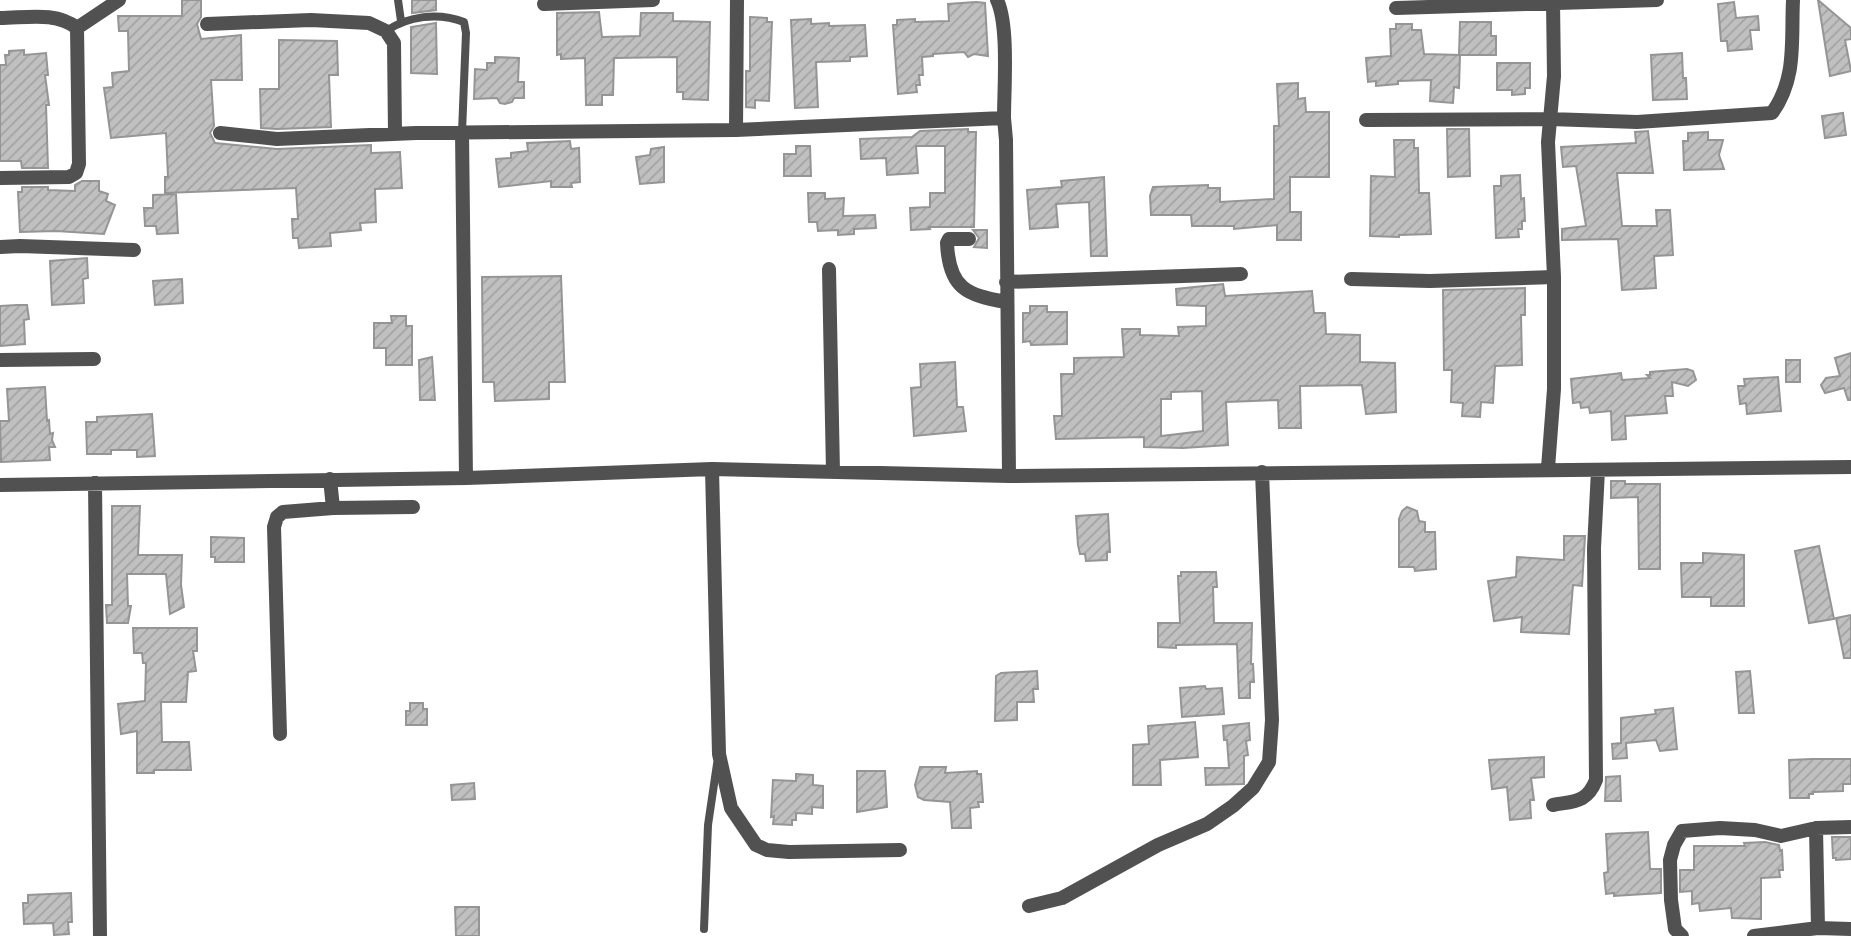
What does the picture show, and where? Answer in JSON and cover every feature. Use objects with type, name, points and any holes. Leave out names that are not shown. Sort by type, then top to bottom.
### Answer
[{"type":"street","points":[[77,28],[119,0]]},
{"type":"street","points":[[544,4],[653,0]]},
{"type":"street","points":[[736,130],[737,0]]},
{"type":"street","points":[[997,0],[1003,25],[1006,140],[1009,476]]},
{"type":"street","points":[[1396,8],[1657,0]]},
{"type":"street","points":[[1366,120],[1550,119],[1637,122],[1772,113],[1790,78],[1793,0]]},
{"type":"street","points":[[1548,468],[1554,388],[1554,277],[1548,142],[1554,76],[1553,2]]},
{"type":"street","points":[[0,18],[55,19],[68,21],[77,28]]},
{"type":"street","points":[[206,24],[336,20],[369,23],[386,31],[394,43],[395,134]]},
{"type":"street","points":[[0,178],[69,177],[76,173],[79,164],[77,28]]},
{"type":"street","points":[[220,133],[277,139],[462,132],[736,130],[1004,118]]},
{"type":"street","points":[[462,132],[466,478]]},
{"type":"street","points":[[969,239],[950,239],[947,243],[957,282],[966,291],[977,296],[1006,302]]},
{"type":"street","points":[[0,247],[134,250]]},
{"type":"street","points":[[829,269],[832,472]]},
{"type":"street","points":[[1006,282],[1241,274]]},
{"type":"street","points":[[1351,279],[1430,281],[1554,277]]},
{"type":"street","points":[[0,360],[94,359]]},
{"type":"street","points":[[0,485],[466,478],[712,469],[1009,476],[1548,468],[1598,470],[1851,467]]},
{"type":"street","points":[[712,469],[719,754],[731,808],[756,845],[767,850],[900,850]]},
{"type":"street","points":[[1553,805],[1582,800],[1592,791],[1596,780],[1594,548],[1598,470]]},
{"type":"street","points":[[1029,906],[1062,898],[1158,845],[1207,824],[1253,788],[1269,762],[1272,720],[1262,472]]},
{"type":"street","points":[[330,480],[333,508]]},
{"type":"street","points":[[95,483],[100,936]]},
{"type":"street","points":[[280,734],[274,527],[277,517],[283,512],[333,508],[413,507]]},
{"type":"street","points":[[1682,936],[1675,929],[1670,860],[1682,831],[1720,828],[1755,830],[1781,836],[1816,828],[1851,827]]},
{"type":"street","points":[[1816,828],[1818,928]]},
{"type":"street","points":[[1754,936],[1818,928],[1851,929]]},
{"type":"lane","points":[[398,0],[401,21]]},
{"type":"lane","points":[[386,31],[401,21],[415,18],[452,17],[464,22],[466,33],[462,132]]},
{"type":"lane","points":[[704,929],[708,825],[719,754]]},
{"type":"building","points":[[182,0],[201,0],[201,17],[197,24],[201,39],[241,35],[242,80],[211,80],[214,126],[210,133],[215,143],[277,149],[371,145],[371,153],[400,152],[402,188],[375,189],[376,222],[360,223],[361,230],[330,233],[331,246],[299,248],[298,238],[293,238],[292,219],[298,219],[296,188],[165,193],[165,177],[168,177],[166,133],[111,138],[104,88],[113,87],[112,73],[129,71],[128,31],[119,31],[118,16],[182,16]]},
{"type":"building","points":[[412,0],[436,0],[436,10],[412,13]]},
{"type":"building","points":[[1818,0],[1851,28],[1851,39],[1845,40],[1851,71],[1830,76]]},
{"type":"building","points":[[1734,2],[1736,18],[1758,16],[1759,30],[1750,30],[1752,49],[1728,51],[1727,41],[1721,41],[1718,4]]},
{"type":"building","points":[[985,3],[988,56],[974,54],[968,57],[964,52],[922,57],[923,75],[919,75],[920,85],[916,85],[917,92],[898,94],[893,25],[897,25],[897,20],[949,21],[948,4]]},
{"type":"building","points":[[599,12],[602,37],[640,36],[641,13],[673,13],[673,21],[710,22],[708,100],[683,99],[683,92],[677,92],[677,57],[614,58],[613,95],[602,95],[602,105],[586,105],[585,58],[561,59],[561,54],[557,55],[557,13]]},
{"type":"building","points":[[750,17],[767,18],[767,22],[772,22],[769,101],[755,100],[755,108],[746,107],[746,71],[750,71]]},
{"type":"building","points":[[811,19],[811,24],[829,23],[829,26],[865,25],[867,56],[850,57],[850,61],[816,62],[818,107],[795,108],[791,20]]},
{"type":"building","points":[[1460,22],[1491,22],[1491,36],[1496,36],[1496,55],[1459,55]]},
{"type":"building","points":[[436,23],[437,74],[411,73],[411,27]]},
{"type":"building","points":[[1396,24],[1412,24],[1412,30],[1421,30],[1424,54],[1460,55],[1459,88],[1454,87],[1453,103],[1430,101],[1431,80],[1398,81],[1398,84],[1376,86],[1376,81],[1368,82],[1366,58],[1391,56],[1390,29],[1396,29]]},
{"type":"building","points":[[279,40],[337,41],[338,75],[329,75],[331,127],[261,128],[260,89],[279,89]]},
{"type":"building","points":[[24,50],[24,55],[46,53],[48,168],[22,168],[21,161],[0,161],[0,65],[6,65],[5,55],[9,55],[9,51]]},
{"type":"building","points":[[1682,53],[1687,99],[1653,100],[1651,55]]},
{"type":"building","points":[[495,57],[519,58],[518,82],[524,82],[524,98],[514,98],[512,102],[505,104],[500,103],[497,98],[474,99],[475,69],[487,70],[487,63],[495,63]]},
{"type":"building","points":[[1497,63],[1530,63],[1530,88],[1525,88],[1525,94],[1512,95],[1512,90],[1497,90]]},
{"type":"building","points":[[1298,83],[1298,99],[1305,98],[1306,112],[1329,112],[1329,177],[1290,177],[1290,212],[1301,212],[1301,240],[1277,240],[1277,225],[1234,229],[1234,226],[1192,226],[1191,215],[1151,215],[1150,196],[1153,187],[1208,185],[1208,188],[1220,188],[1220,202],[1274,199],[1274,126],[1279,126],[1277,84]]},
{"type":"building","points":[[1843,113],[1846,135],[1825,138],[1822,116]]},
{"type":"building","points":[[968,129],[968,132],[976,132],[974,227],[929,227],[930,229],[911,230],[910,208],[930,207],[930,193],[945,193],[945,146],[916,146],[918,173],[887,175],[886,158],[861,159],[860,139],[912,137],[920,131]]},
{"type":"building","points":[[1447,129],[1469,129],[1470,176],[1448,177]]},
{"type":"building","points":[[1648,131],[1653,173],[1617,173],[1622,226],[1657,226],[1656,210],[1670,210],[1673,255],[1654,256],[1656,288],[1622,290],[1618,239],[1562,240],[1562,229],[1586,226],[1576,166],[1563,167],[1561,147],[1636,143],[1635,132]]},
{"type":"building","points":[[1708,132],[1708,140],[1723,140],[1719,155],[1724,169],[1684,170],[1683,141],[1688,141],[1688,133]]},
{"type":"building","points":[[1394,140],[1414,140],[1414,148],[1418,148],[1419,193],[1429,193],[1431,234],[1370,236],[1371,176],[1395,177]]},
{"type":"building","points":[[570,141],[571,149],[579,148],[580,182],[571,183],[572,187],[551,187],[551,181],[499,187],[496,159],[511,158],[511,153],[528,151],[527,143]]},
{"type":"building","points":[[796,146],[810,146],[811,176],[784,176],[784,154],[796,154]]},
{"type":"building","points":[[664,147],[664,182],[640,184],[636,157],[650,155],[651,149]]},
{"type":"building","points":[[1520,175],[1525,221],[1522,221],[1522,229],[1518,229],[1519,237],[1496,238],[1494,186],[1501,186],[1501,176]]},
{"type":"building","points":[[1104,177],[1107,256],[1091,256],[1089,202],[1056,204],[1058,227],[1030,229],[1027,190],[1062,187],[1061,181]]},
{"type":"building","points":[[82,181],[99,181],[99,191],[108,194],[106,201],[115,205],[104,234],[20,232],[18,192],[22,192],[22,187],[75,191],[75,185]]},
{"type":"building","points":[[808,193],[825,193],[825,199],[844,198],[843,216],[875,215],[876,228],[854,229],[854,234],[838,235],[838,230],[818,231],[817,222],[809,222]]},
{"type":"building","points":[[176,194],[178,233],[157,234],[156,226],[145,226],[144,208],[153,208],[153,195]]},
{"type":"building","points":[[973,230],[987,230],[987,248],[974,247],[979,238]]},
{"type":"building","points":[[87,258],[88,278],[83,279],[84,303],[52,305],[50,261]]},
{"type":"building","points":[[561,276],[565,382],[549,382],[549,399],[495,401],[494,382],[483,382],[482,277]]},
{"type":"building","points":[[182,279],[183,303],[155,305],[153,281]]},
{"type":"building","points":[[1223,284],[1225,296],[1312,291],[1314,313],[1325,313],[1326,334],[1360,335],[1360,362],[1395,363],[1396,412],[1366,414],[1362,385],[1300,386],[1301,428],[1279,428],[1278,400],[1226,402],[1228,445],[1144,447],[1144,437],[1056,439],[1054,416],[1062,416],[1061,374],[1074,374],[1074,358],[1124,357],[1122,329],[1140,329],[1140,335],[1179,336],[1178,327],[1206,326],[1206,306],[1177,305],[1176,289]],"holes":[[[1202,391],[1203,431],[1161,436],[1161,399],[1171,399],[1171,392]]]},
{"type":"building","points":[[1525,288],[1525,315],[1521,315],[1522,365],[1495,366],[1493,403],[1481,402],[1480,417],[1462,416],[1463,403],[1451,402],[1452,370],[1444,370],[1443,290]]},
{"type":"building","points":[[27,305],[29,319],[24,320],[25,344],[0,346],[0,306]]},
{"type":"building","points":[[1030,306],[1047,306],[1047,312],[1067,312],[1067,344],[1031,345],[1030,341],[1023,342],[1023,313],[1030,313]]},
{"type":"building","points":[[391,316],[406,316],[406,326],[412,326],[412,365],[386,365],[386,348],[374,348],[374,323],[392,323]]},
{"type":"building","points":[[1851,353],[1851,400],[1848,400],[1844,388],[1825,393],[1821,385],[1826,378],[1840,376],[1835,358]]},
{"type":"building","points":[[432,357],[435,400],[420,400],[419,360]]},
{"type":"building","points":[[1786,360],[1800,360],[1800,382],[1786,382]]},
{"type":"building","points":[[955,362],[957,407],[963,407],[966,431],[914,436],[911,388],[921,387],[920,364]]},
{"type":"building","points":[[1687,369],[1693,371],[1696,380],[1688,386],[1672,382],[1673,396],[1665,396],[1667,413],[1625,416],[1626,439],[1612,440],[1611,411],[1590,413],[1589,407],[1581,408],[1580,402],[1573,403],[1571,379],[1621,373],[1622,380],[1650,378],[1647,375],[1650,375],[1650,372]]},
{"type":"building","points":[[1778,377],[1781,411],[1747,414],[1746,403],[1740,404],[1738,386],[1745,386],[1744,379]]},
{"type":"building","points":[[45,387],[47,421],[49,420],[55,447],[49,447],[50,460],[1,462],[0,421],[9,421],[7,389]]},
{"type":"building","points":[[152,414],[155,456],[137,457],[137,450],[87,454],[86,422],[97,422],[97,417]]},
{"type":"building","points":[[1611,481],[1625,481],[1625,484],[1660,484],[1660,569],[1639,569],[1638,497],[1611,498]]},
{"type":"building","points":[[112,506],[140,506],[138,555],[182,555],[181,585],[184,607],[170,614],[166,574],[127,574],[128,606],[131,606],[128,623],[107,623],[106,605],[112,605]]},
{"type":"building","points":[[1407,507],[1417,511],[1419,521],[1425,522],[1425,532],[1435,532],[1436,569],[1415,571],[1414,567],[1399,567],[1399,519]]},
{"type":"building","points":[[1108,514],[1110,552],[1107,552],[1107,560],[1086,561],[1085,554],[1080,554],[1078,545],[1076,516]]},
{"type":"building","points":[[1564,536],[1585,536],[1582,586],[1573,585],[1569,634],[1521,632],[1522,617],[1494,621],[1488,581],[1516,577],[1517,557],[1564,560]]},
{"type":"building","points":[[211,537],[244,538],[244,562],[215,562],[215,557],[211,557]]},
{"type":"building","points":[[1819,546],[1834,619],[1809,623],[1795,551]]},
{"type":"building","points":[[1703,553],[1744,555],[1744,606],[1711,606],[1711,597],[1682,597],[1681,563],[1703,563]]},
{"type":"building","points":[[1181,572],[1216,572],[1217,587],[1213,587],[1214,623],[1252,623],[1251,664],[1254,682],[1250,682],[1250,698],[1239,698],[1237,644],[1158,647],[1158,623],[1180,623],[1178,576],[1181,576]]},
{"type":"building","points":[[1851,615],[1851,658],[1844,658],[1836,618]]},
{"type":"building","points":[[133,628],[197,628],[197,651],[193,651],[196,671],[188,672],[186,702],[161,702],[162,742],[189,742],[191,770],[137,773],[137,731],[121,734],[118,704],[145,701],[146,663],[143,663],[142,653],[134,653]]},
{"type":"building","points":[[1037,671],[1038,689],[1033,689],[1034,702],[1017,702],[1017,720],[995,721],[996,676],[1001,673]]},
{"type":"building","points":[[1750,671],[1754,713],[1739,713],[1736,672]]},
{"type":"building","points":[[1205,686],[1206,689],[1222,688],[1224,714],[1182,717],[1180,688]]},
{"type":"building","points":[[410,703],[423,703],[423,709],[427,709],[427,725],[406,725],[406,711],[410,711]]},
{"type":"building","points":[[1673,708],[1677,749],[1660,751],[1656,740],[1626,743],[1627,758],[1613,759],[1612,744],[1621,743],[1621,718],[1656,714],[1655,710]]},
{"type":"building","points":[[1195,722],[1198,757],[1160,760],[1161,785],[1133,785],[1133,745],[1149,744],[1148,726]]},
{"type":"building","points":[[1249,723],[1250,740],[1246,741],[1248,755],[1244,756],[1244,784],[1206,785],[1205,768],[1229,768],[1223,726]]},
{"type":"building","points":[[1544,757],[1544,777],[1531,778],[1534,800],[1530,800],[1531,818],[1510,820],[1507,787],[1492,789],[1489,760]]},
{"type":"building","points":[[1851,759],[1851,784],[1843,784],[1843,791],[1813,792],[1809,794],[1809,798],[1790,798],[1789,760]]},
{"type":"building","points":[[920,767],[946,767],[945,773],[977,771],[977,774],[981,774],[983,802],[978,802],[979,807],[970,808],[971,828],[952,828],[950,802],[918,797],[915,785]]},
{"type":"building","points":[[857,771],[885,771],[887,807],[857,812]]},
{"type":"building","points":[[796,774],[813,775],[813,785],[823,786],[823,808],[812,807],[812,814],[796,813],[796,820],[792,820],[792,825],[773,824],[773,780],[796,781]]},
{"type":"building","points":[[1620,776],[1621,801],[1605,801],[1606,777]]},
{"type":"building","points":[[474,783],[475,799],[452,800],[451,785]]},
{"type":"building","points":[[1648,832],[1650,869],[1661,869],[1661,893],[1614,896],[1614,893],[1606,894],[1606,834]]},
{"type":"building","points":[[1832,837],[1851,837],[1851,859],[1833,858]]},
{"type":"building","points":[[1765,842],[1779,845],[1780,851],[1782,850],[1783,870],[1779,870],[1780,877],[1761,878],[1761,919],[1732,918],[1731,908],[1700,911],[1699,903],[1692,904],[1692,891],[1680,892],[1680,870],[1694,870],[1694,846],[1745,846],[1744,843]]},
{"type":"building","points":[[71,893],[72,922],[68,922],[69,934],[54,935],[53,923],[24,924],[23,903],[28,903],[28,895]]},
{"type":"building","points":[[455,907],[479,907],[479,936],[456,936]]}]
